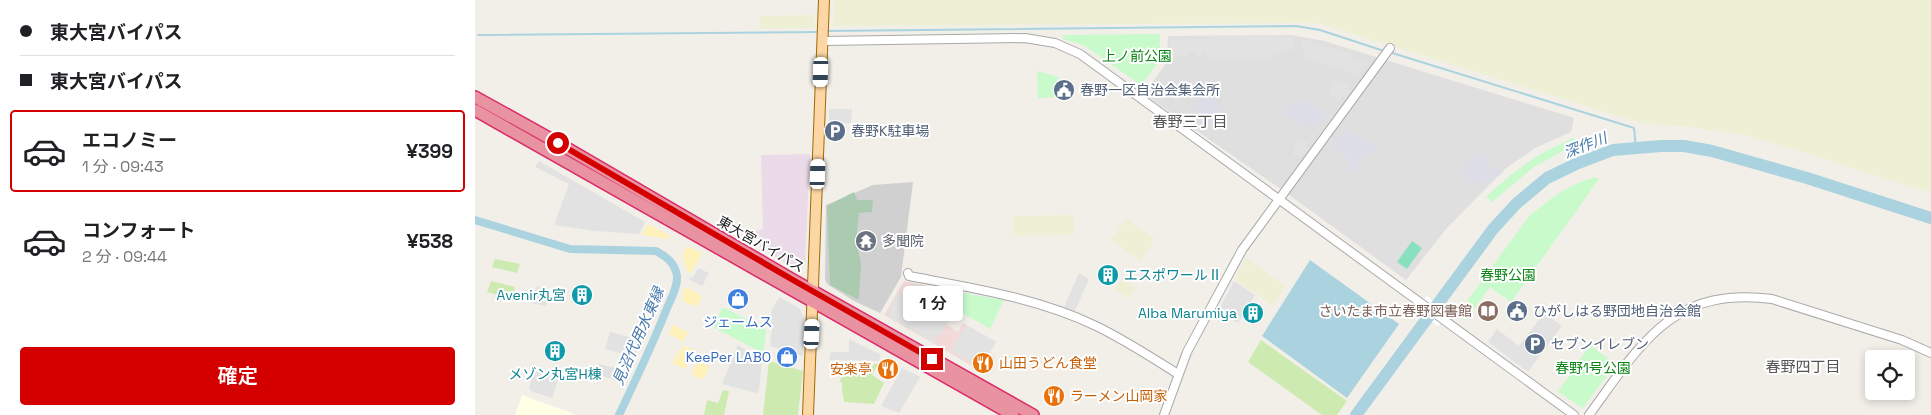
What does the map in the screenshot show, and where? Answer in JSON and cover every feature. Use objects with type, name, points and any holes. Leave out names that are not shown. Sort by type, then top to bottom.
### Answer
[{"type":"highway","name":"東大宮バイパス","points":[[475,97],[558,143],[1013,415]]},
{"type":"highway","name":"東大宮バイパス","points":[[475,110],[1033,415]]},
{"type":"main road","points":[[808,415],[824,0]]},
{"type":"street","points":[[822,41],[1025,38],[1055,44],[1081,54],[1574,415]]},
{"type":"street","points":[[1164,415],[1187,352],[1242,250],[1390,48]]},
{"type":"street","points":[[908,273],[909,276],[1009,296],[1057,310],[1095,325],[1131,344],[1178,374]]},
{"type":"street","points":[[1589,415],[1639,346],[1651,334],[1678,315],[1705,303],[1720,299],[1754,297],[1772,300],[1902,340],[1931,353]]},
{"type":"shaded area","points":[[834,0],[1931,0],[1931,193],[1753,137],[1691,127],[1641,123],[1317,23],[833,26]]},
{"type":"shaded area","points":[[815,15],[815,28],[760,29],[760,16]]},
{"type":"shaded area","points":[[1274,35],[1275,37],[1294,37],[1294,49],[1274,54],[1274,60],[1208,61],[1208,55],[1202,51],[1202,56],[1196,56],[1195,52],[1189,52],[1189,56],[1171,57],[1170,40],[1201,39],[1202,44],[1203,39],[1209,39],[1210,44],[1211,36]]},
{"type":"shaded area","points":[[1290,35],[1324,41],[1574,118],[1571,132],[1535,148],[1505,169],[1446,229],[1406,280],[1292,197],[1144,94],[1167,62],[1168,36]]},
{"type":"shaded area","points":[[1303,39],[1351,54],[1350,60],[1357,62],[1358,58],[1371,63],[1369,66],[1364,65],[1360,76],[1302,57],[1304,51],[1301,44]]},
{"type":"shaded area","points":[[1333,79],[1348,84],[1347,89],[1351,90],[1347,96],[1343,95],[1341,100],[1329,96]]},
{"type":"shaded area","points":[[1206,94],[1217,99],[1223,111],[1215,124],[1206,127],[1197,120],[1193,112],[1195,103]]},
{"type":"shaded area","points":[[1295,100],[1313,106],[1324,113],[1325,117],[1329,120],[1327,123],[1324,120],[1318,125],[1310,127],[1291,122],[1290,117],[1282,115],[1290,103]]},
{"type":"shaded area","name":"春野K駐車場","points":[[829,109],[852,109],[851,123],[840,123],[840,139],[829,139]]},
{"type":"shaded area","points":[[1346,129],[1361,140],[1363,138],[1378,148],[1377,152],[1363,156],[1359,160],[1354,172],[1348,170],[1349,158],[1339,154],[1335,148],[1336,140]]},
{"type":"shaded area","points":[[1298,139],[1308,142],[1306,147],[1310,148],[1306,154],[1302,153],[1300,158],[1293,155]]},
{"type":"shaded area","points":[[1477,152],[1482,153],[1481,156],[1486,158],[1494,170],[1495,168],[1498,170],[1500,168],[1503,172],[1492,181],[1468,183],[1469,179],[1464,173],[1461,174],[1461,168],[1470,159],[1468,156],[1476,156]]},
{"type":"shaded area","points":[[810,154],[805,264],[794,269],[760,247],[756,231],[763,229],[761,155]]},
{"type":"shaded area","points":[[539,161],[645,222],[639,234],[595,231],[554,225],[569,184],[535,167]]},
{"type":"shaded area","name":"多聞院","points":[[913,182],[901,277],[880,313],[854,301],[827,284],[825,279],[826,205],[873,185]]},
{"type":"shaded area","points":[[854,192],[857,200],[873,200],[872,212],[859,213],[856,241],[861,264],[859,298],[857,299],[830,285],[827,206]]},
{"type":"shaded area","points":[[1073,215],[1074,235],[1014,236],[1013,216]]},
{"type":"shaded area","points":[[1126,218],[1155,239],[1140,261],[1111,240]]},
{"type":"shaded area","points":[[1248,259],[1284,285],[1284,289],[1273,306],[1235,279],[1245,260]]},
{"type":"shaded area","points":[[698,268],[709,273],[702,286],[689,278],[693,277]]},
{"type":"shaded area","points":[[1079,273],[1089,279],[1074,313],[1064,309],[1064,307]]},
{"type":"shaded area","points":[[1123,278],[1136,288],[1129,299],[1115,289]]},
{"type":"shaded area","points":[[904,281],[952,291],[954,294],[952,316],[947,325],[958,332],[963,323],[996,342],[989,354],[995,358],[986,374],[884,315]]},
{"type":"shaded area","points":[[1234,281],[1255,295],[1238,323],[1218,311]]},
{"type":"shaded area","points":[[911,284],[951,292],[953,295],[951,317],[939,337],[934,334],[933,337],[937,339],[934,343],[887,316],[898,293],[909,297]]},
{"type":"shaded area","points":[[536,286],[549,289],[546,306],[532,303]]},
{"type":"shaded area","name":"ジェームス","points":[[779,297],[799,308],[804,317],[803,356],[770,346],[772,329],[771,311]]},
{"type":"shaded area","name":"セブンイレブン","points":[[1544,313],[1562,326],[1528,372],[1488,342],[1497,329],[1519,346]]},
{"type":"shaded area","points":[[966,325],[996,342],[987,356],[981,353],[975,364],[951,351]]},
{"type":"shaded area","points":[[610,332],[640,340],[635,357],[605,349]]},
{"type":"shaded area","points":[[849,339],[881,355],[879,361],[829,360],[831,352],[849,352]]},
{"type":"shaded area","points":[[738,345],[762,360],[759,391],[756,393],[722,384]]},
{"type":"shaded area","points":[[599,364],[629,371],[623,384],[596,373]]},
{"type":"shaded area","name":"安楽亭","points":[[902,368],[920,377],[899,413],[881,406]]},
{"type":"shaded area","points":[[534,371],[558,380],[552,398],[531,391],[529,388]]},
{"type":"shaded area","points":[[522,395],[574,414],[574,415],[515,415]]},
{"type":"green space","name":"上ノ前公園","points":[[1158,34],[1160,36],[1160,60],[1141,85],[1085,46],[1063,39],[1063,35]]},
{"type":"green space","points":[[1037,71],[1058,77],[1059,97],[1038,98]]},
{"type":"green space","points":[[1573,138],[1578,143],[1534,167],[1492,202],[1486,197],[1527,163]]},
{"type":"green space","name":"春野公園","points":[[1595,177],[1599,179],[1511,302],[1490,287],[1465,321],[1457,315],[1529,216],[1556,195],[1575,184]]},
{"type":"green space","points":[[1412,241],[1422,248],[1407,269],[1397,262]]},
{"type":"green space","points":[[495,259],[520,264],[517,273],[492,267]]},
{"type":"green space","points":[[491,281],[515,287],[513,299],[487,292]]},
{"type":"green space","points":[[958,292],[1004,300],[990,329],[956,309]]},
{"type":"green space","points":[[722,308],[765,329],[764,350],[761,352],[715,328]]},
{"type":"green space","points":[[1261,340],[1347,401],[1337,415],[1322,415],[1248,362]]},
{"type":"green space","name":"春野1号公園","points":[[1590,345],[1615,364],[1583,408],[1558,392]]},
{"type":"green space","points":[[769,361],[803,371],[798,415],[763,415]]},
{"type":"green space","points":[[843,364],[878,364],[872,375],[884,383],[874,404],[844,402],[842,383],[840,381]]},
{"type":"green space","points":[[723,390],[729,391],[724,415],[704,415],[707,400],[718,403]]},
{"type":"sand","points":[[648,224],[670,236],[669,239],[642,235]]},
{"type":"sand","points":[[687,246],[702,253],[691,273],[688,272],[682,256]]},
{"type":"sand","points":[[688,288],[702,296],[697,307],[682,301],[684,289]]},
{"type":"sand","points":[[672,325],[688,332],[683,342],[669,334]]},
{"type":"sand","points":[[683,346],[695,350],[685,369],[672,363]]},
{"type":"sand","points":[[697,361],[709,366],[704,379],[693,376],[692,373]]},
{"type":"water","points":[[1310,260],[1399,324],[1347,398],[1262,336]]},
{"type":"pier","points":[[1427,296],[1448,312],[1438,326],[1416,310]]},
{"type":"waterway","points":[[827,31],[1296,26],[1320,30],[1384,51]]},
{"type":"waterway","points":[[478,35],[820,32]]},
{"type":"waterway","points":[[1389,52],[1634,128],[1636,148]]},
{"type":"waterway","name":"深作川","points":[[1356,415],[1493,229],[1516,204],[1547,178],[1576,164],[1613,150],[1684,146],[1712,151],[1807,178],[1931,218]]},
{"type":"waterway","name":"見沼代用水東縁","points":[[475,220],[570,249],[656,251],[667,258],[672,264],[677,276],[675,290],[649,352],[619,415]]},
{"type":"place","name":"春野一区自治会集会所","points":[[1064,90]]},
{"type":"place","name":"春野K駐車場","points":[[835,131]]},
{"type":"place","name":"多聞院","points":[[866,241]]},
{"type":"place","name":"エスポワールⅡ","points":[[1108,275]]},
{"type":"place","name":"Avenir丸宮","points":[[582,295]]},
{"type":"place","name":"ジェームス","points":[[738,299]]},
{"type":"place","name":"さいたま市立春野図書館","points":[[1488,311]]},
{"type":"place","name":"ひがしはる野団地自治会館","points":[[1517,311]]},
{"type":"place","name":"Alba Marumiya","points":[[1253,313]]},
{"type":"place","name":"セブンイレブン","points":[[1535,344]]},
{"type":"place","name":"メゾン丸宮H棟","points":[[555,351]]},
{"type":"place","name":"KeePer LABO","points":[[787,357]]},
{"type":"place","name":"山田うどん食堂","points":[[983,363]]},
{"type":"place","name":"安楽亭","points":[[888,369]]},
{"type":"place","name":"ラーメン山岡家","points":[[1054,396]]},
{"type":"district","name":"春野三丁目","points":[[1190,121]]},
{"type":"district","name":"春野四丁目","points":[[1803,366]]},
{"type":"route","points":[[558,143],[932,359]]}]
